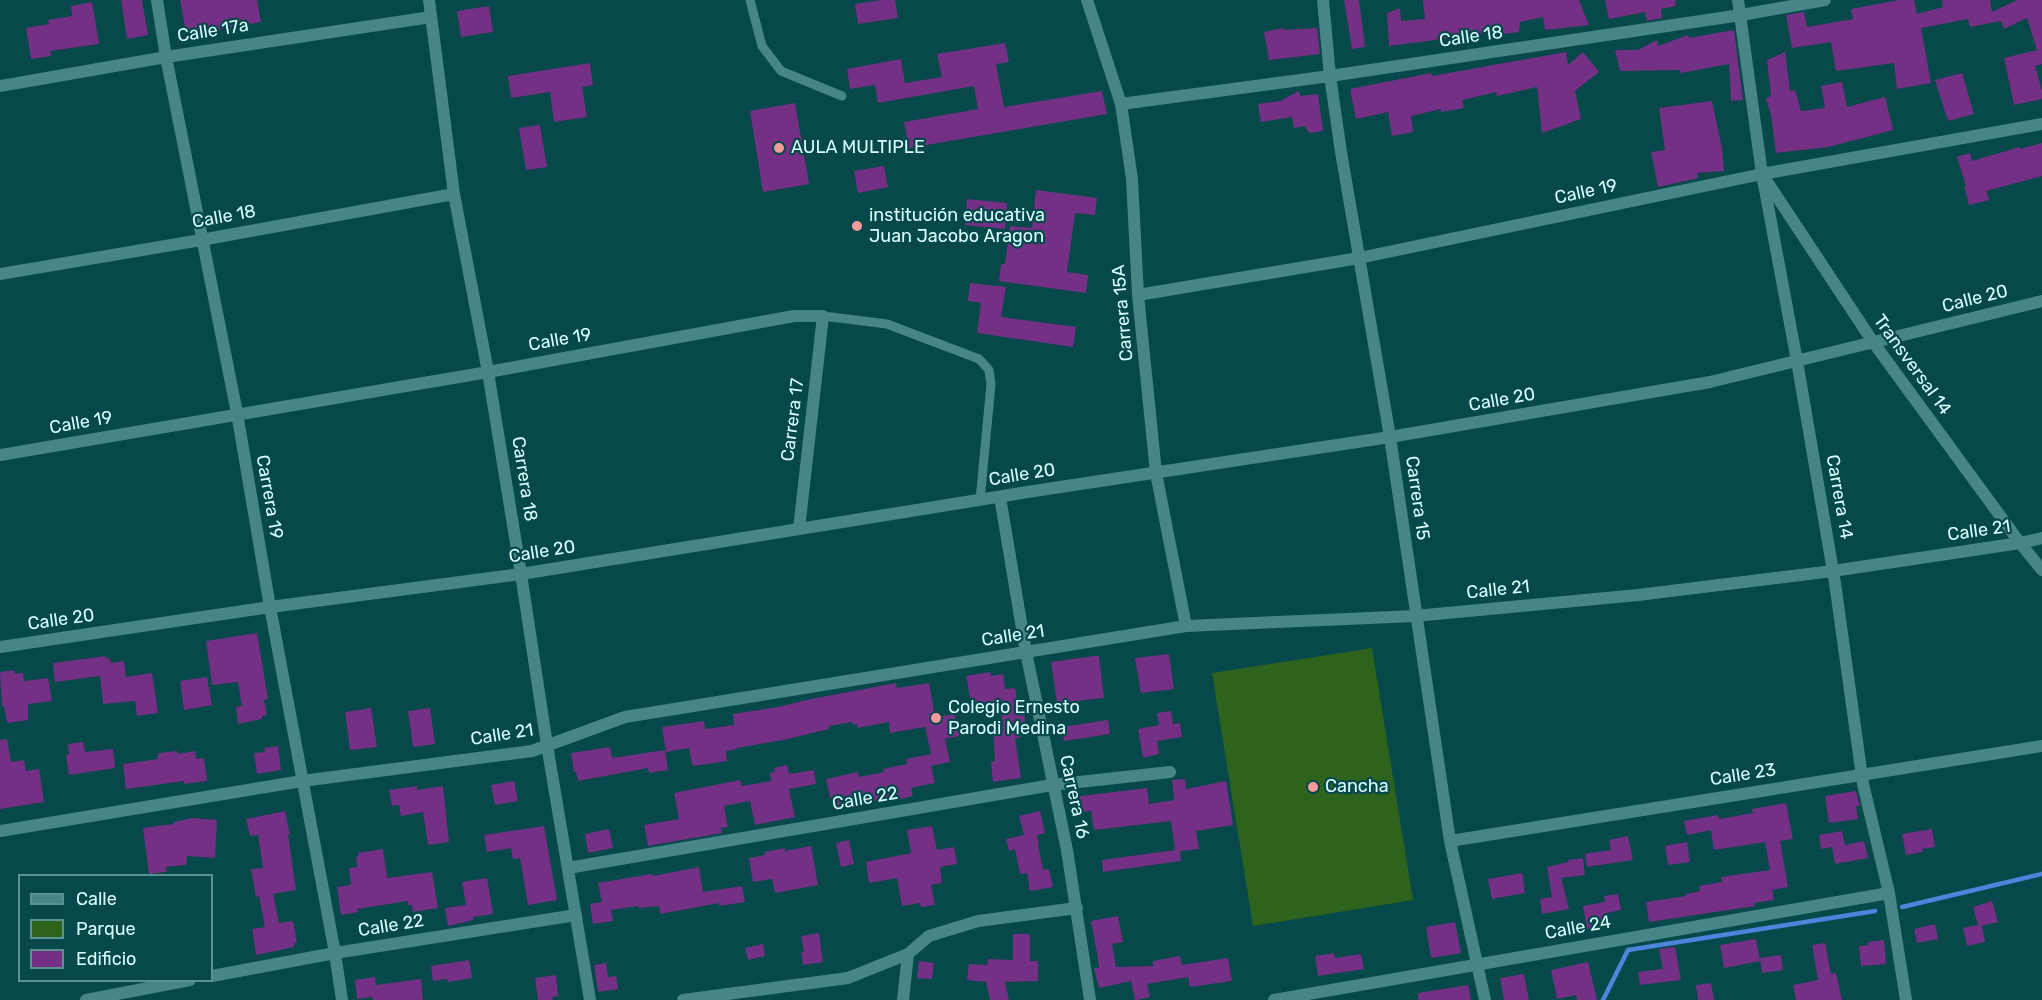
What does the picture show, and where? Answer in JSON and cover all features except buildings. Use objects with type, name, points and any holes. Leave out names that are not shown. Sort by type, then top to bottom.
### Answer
[{"type":"street","name":"Carrera 19","points":[[157,0],[201,240],[237,413],[342,1000]]},
{"type":"street","name":"Carrera 18","points":[[429,0],[454,194],[488,372],[590,1000]]},
{"type":"street","name":"Carrera 15A","points":[[1087,0],[1121,104],[1132,179],[1138,295],[1156,472],[1186,626]]},
{"type":"street","name":"Carrera 15","points":[[1323,0],[1330,76],[1341,152],[1390,437],[1450,841],[1485,1000]]},
{"type":"street","name":"Carrera 14","points":[[1738,0],[1762,174],[1833,571],[1862,774],[1889,893],[1906,1000]]},
{"type":"street","name":"Calle 18","points":[[1121,104],[1330,76],[1741,15],[1825,0]]},
{"type":"street","name":"Calle 17a","points":[[0,86],[166,57],[431,16]]},
{"type":"street","name":"Calle 19","points":[[1138,295],[1359,258],[1762,174],[2042,124]]},
{"type":"street","name":"Transversal 14","points":[[1762,174],[1873,342],[2042,570]]},
{"type":"street","name":"Calle 18","points":[[0,274],[454,194]]},
{"type":"street","name":"Calle 20","points":[[0,647],[270,607],[522,574],[1156,472],[1390,437],[1710,382],[2042,302]]},
{"type":"street","name":"Calle 19","points":[[0,455],[488,372],[794,316],[823,316]]},
{"type":"street","name":"Carrera 17","points":[[799,529],[823,316]]},
{"type":"street","name":"Carrera 16","points":[[1000,497],[1026,652],[1077,908],[1090,1000]]},
{"type":"street","name":"Calle 21","points":[[0,831],[302,780],[532,751],[625,717],[1186,626],[1415,616],[1638,595],[1833,571],[2042,538]]},
{"type":"street","name":"Calle 23","points":[[1450,841],[2042,746]]},
{"type":"street","name":"Calle 22","points":[[568,868],[1052,785],[1170,772]]},
{"type":"street","name":"Calle 24","points":[[1274,1000],[1889,893]]},
{"type":"street","points":[[683,1000],[848,978],[908,954],[929,936],[978,921],[1077,908]]},
{"type":"street","name":"Calle 22","points":[[213,976],[335,953],[576,915]]},
{"type":"street","points":[[903,1000],[908,954]]},
{"type":"street","points":[[86,1000],[185,982]]},
{"type":"lane","points":[[750,0],[762,46],[781,71],[842,96]]},
{"type":"lane","name":"Calle 19","points":[[823,316],[887,324],[979,359],[989,370],[991,384],[980,500]]},
{"type":"green space","name":"Cancha","points":[[1372,648],[1413,900],[1253,926],[1212,673]]},
{"type":"waterway","points":[[1902,907],[2042,874]]},
{"type":"waterway","points":[[1603,1000],[1628,950],[1875,911]]},
{"type":"place","name":"AULA MULTIPLE","points":[[779,148]]},
{"type":"place","name":"institución educativa Juan Jacobo Aragon","points":[[857,226]]},
{"type":"place","name":"Colegio Ernesto Parodi Medina","points":[[936,718]]},
{"type":"place","name":"Cancha","points":[[1313,787]]}]
